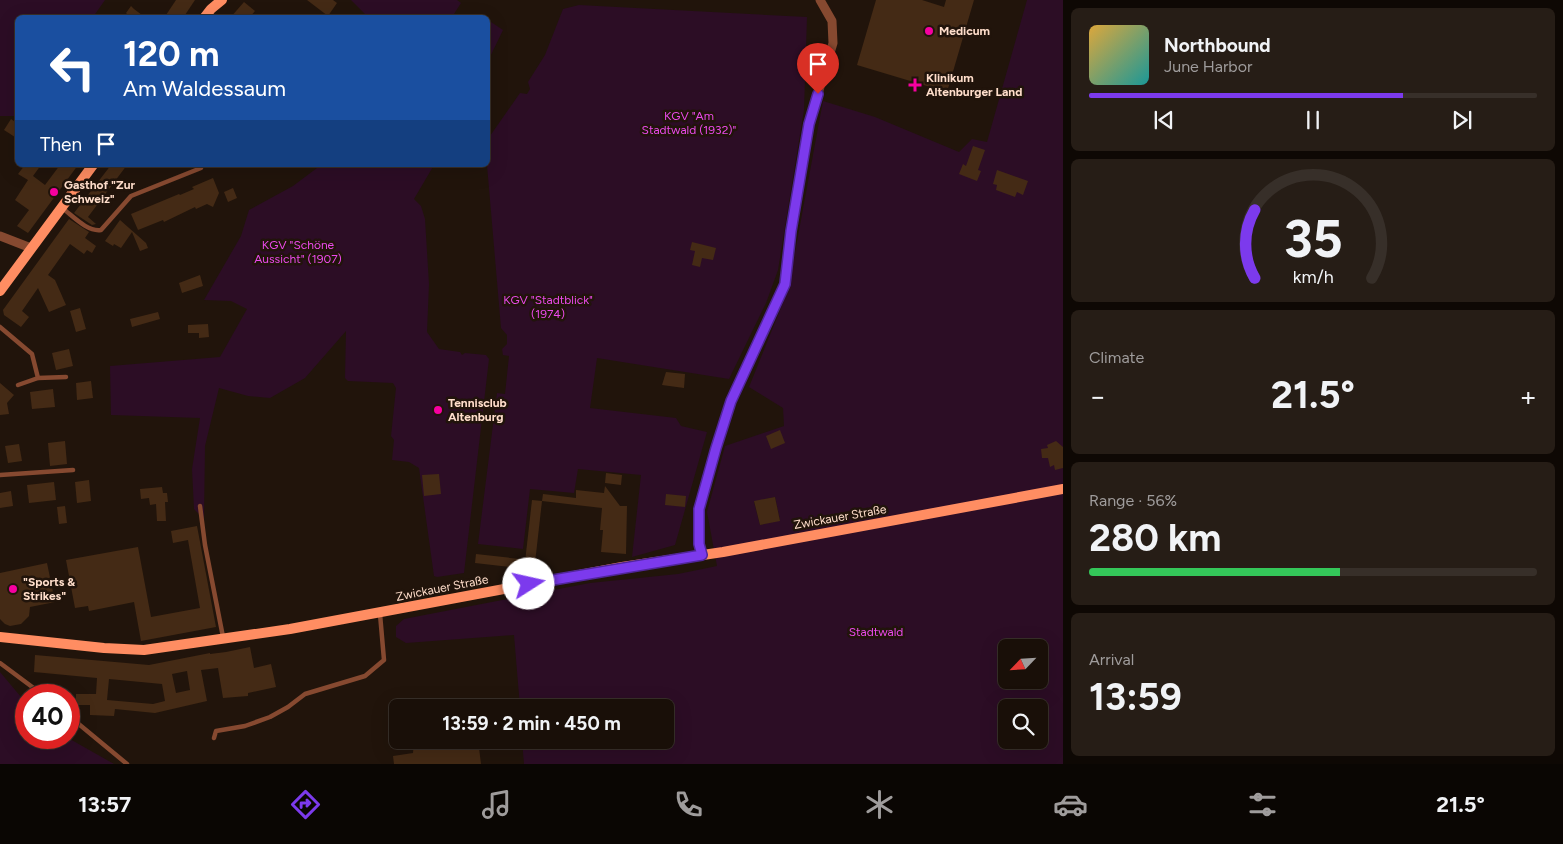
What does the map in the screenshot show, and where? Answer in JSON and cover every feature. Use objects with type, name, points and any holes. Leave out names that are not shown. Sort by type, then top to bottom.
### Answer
[{"type":"street","points":[[211,4],[222,0]]},
{"type":"street","points":[[702,555],[699,544],[699,509],[716,448],[731,401],[785,284],[791,231],[809,124],[833,43],[832,21],[820,0]]},
{"type":"street","points":[[0,291],[91,167]]},
{"type":"street","points":[[0,236],[31,248]]},
{"type":"street","name":"Zwickauer Straße","points":[[0,636],[144,650],[223,637],[270,632],[605,570],[702,555],[1063,489]]},
{"type":"lane","points":[[61,207],[88,228],[94,231],[102,230],[131,196],[201,168]]},
{"type":"lane","points":[[0,327],[32,354],[38,378]]},
{"type":"lane","points":[[18,385],[38,378],[66,377]]},
{"type":"lane","points":[[0,475],[74,470]]},
{"type":"lane","points":[[200,506],[205,544],[223,637]]},
{"type":"lane","points":[[214,738],[216,731],[245,726],[270,717],[288,707],[305,694],[364,676],[384,660],[380,612]]},
{"type":"lane","points":[[0,663],[28,684]]},
{"type":"lane","points":[[80,725],[127,764]]},
{"type":"green space","points":[[0,0],[105,0],[94,15],[15,15],[15,116],[0,116]]},
{"type":"green space","points":[[351,0],[457,0],[461,3],[453,15],[366,15]]},
{"type":"green space","name":"Stadtwald","points":[[1027,0],[1063,0],[1063,764],[524,764],[523,749],[674,749],[674,699],[519,699],[514,635],[406,643],[396,637],[396,626],[404,619],[590,583],[678,574],[717,566],[707,512],[725,446],[784,426],[783,408],[749,387],[788,290],[823,101],[875,117],[959,152],[972,139],[987,142]],"holes":[[[775,497],[780,520],[760,525],[754,502]]]},
{"type":"green space","points":[[579,5],[807,17],[804,110],[778,270],[766,303],[729,379],[597,358],[590,408],[676,418],[681,426],[707,432],[675,545],[632,557],[641,475],[578,469],[574,493],[530,489],[523,549],[478,544],[497,393],[505,394],[509,356],[503,355],[502,349],[507,344],[507,335],[501,328],[487,167],[490,167],[490,136],[520,93],[527,94],[530,89],[528,82],[545,55],[563,9]]},
{"type":"green space","points":[[490,21],[503,30],[490,57]]},
{"type":"green space","name":"KGV \"Schöne Aussicht\" (1907)","points":[[318,167],[433,167],[414,199],[421,206],[425,219],[429,284],[427,332],[439,349],[460,352],[462,355],[465,353],[486,355],[489,359],[464,573],[434,576],[419,468],[409,462],[392,460],[394,440],[391,436],[396,388],[393,383],[348,381],[345,378],[346,331],[305,378],[270,398],[248,396],[219,388],[205,446],[204,519],[194,509],[192,469],[200,418],[111,415],[110,366],[220,357],[247,309],[231,301],[204,300],[241,236],[249,210],[293,186]]},
{"type":"green space","points":[[0,672],[15,690],[15,749],[80,749],[80,745],[114,764],[0,764]]},
{"type":"building","points":[[176,0],[195,0],[185,15],[166,15]]},
{"type":"building","points":[[307,0],[333,0],[337,3],[329,15]]},
{"type":"building","points":[[876,0],[922,0],[944,7],[946,0],[974,0],[947,92],[857,65]]},
{"type":"building","points":[[244,2],[255,11],[252,15],[233,15]]},
{"type":"building","points":[[131,6],[142,15],[128,15],[126,13]]},
{"type":"building","points":[[11,119],[15,122],[15,137],[4,130]]},
{"type":"building","points":[[973,146],[985,150],[978,170],[981,171],[977,181],[959,174],[963,164],[966,166]]},
{"type":"building","points":[[23,167],[40,167],[33,176],[45,185],[58,167],[77,167],[28,233],[17,226],[29,210],[15,200],[28,180],[18,174]]},
{"type":"building","points":[[109,167],[126,167],[88,217],[96,224],[92,225],[74,213]]},
{"type":"building","points":[[997,170],[1028,181],[1023,195],[1017,192],[1015,197],[996,190],[997,185],[993,184]]},
{"type":"building","points":[[213,178],[219,193],[213,207],[207,204],[196,209],[195,207],[164,222],[163,220],[138,230],[131,214],[194,189],[192,187]]},
{"type":"building","points":[[233,188],[237,198],[228,202],[224,192]]},
{"type":"building","points":[[69,219],[89,232],[85,238],[96,246],[92,253],[87,250],[84,254],[70,244],[48,275],[55,280],[66,305],[49,312],[38,288],[22,311],[29,317],[21,327],[4,315],[3,310]]},
{"type":"building","points":[[120,220],[146,243],[148,248],[140,251],[132,232],[121,248],[105,241]]},
{"type":"building","points":[[692,242],[716,248],[713,260],[702,258],[700,267],[692,265],[695,251],[690,250]]},
{"type":"building","points":[[200,275],[203,286],[182,293],[179,283]]},
{"type":"building","points":[[80,308],[86,329],[76,332],[70,311]]},
{"type":"building","points":[[158,312],[160,319],[132,327],[130,319]]},
{"type":"building","points":[[208,324],[209,337],[199,338],[199,333],[188,333],[188,325]]},
{"type":"building","points":[[69,349],[73,366],[56,370],[52,353]]},
{"type":"building","points":[[666,372],[685,374],[684,388],[662,385]]},
{"type":"building","points":[[91,381],[93,398],[77,400],[76,383]]},
{"type":"building","points":[[0,383],[14,395],[7,403],[9,414],[0,415]]},
{"type":"building","points":[[53,389],[55,407],[32,409],[30,392]]},
{"type":"building","points":[[780,430],[785,443],[771,449],[766,436]]},
{"type":"building","points":[[65,441],[67,464],[50,466],[48,443]]},
{"type":"building","points":[[1056,441],[1063,447],[1063,468],[1055,470],[1054,465],[1050,467],[1048,458],[1042,458],[1041,449],[1048,448],[1047,445]]},
{"type":"building","points":[[19,444],[22,461],[8,463],[5,446]]},
{"type":"building","points":[[606,473],[622,475],[621,485],[605,483]]},
{"type":"building","points":[[439,474],[441,494],[424,496],[422,475]]},
{"type":"building","points":[[89,480],[91,501],[77,503],[75,482]]},
{"type":"building","points":[[54,482],[56,500],[29,503],[27,485]]},
{"type":"building","points":[[605,486],[620,506],[627,506],[626,554],[601,552],[602,508],[542,501],[543,494],[576,498],[576,490],[604,493]]},
{"type":"building","points":[[162,487],[163,493],[167,493],[168,502],[165,502],[166,521],[157,521],[156,504],[150,505],[149,498],[141,499],[140,489]]},
{"type":"building","points":[[11,491],[13,506],[0,508],[0,493]]},
{"type":"building","points":[[666,494],[686,496],[685,507],[665,505]]},
{"type":"building","points":[[775,497],[780,521],[760,525],[754,501]]},
{"type":"building","points":[[532,500],[542,501],[535,563],[525,562]]},
{"type":"building","points":[[65,506],[67,523],[59,524],[57,507]]},
{"type":"building","points":[[197,526],[216,627],[141,641],[134,602],[89,611],[88,606],[75,608],[66,560],[138,547],[151,617],[200,608],[188,540],[173,543],[171,531]]},
{"type":"building","points":[[476,554],[520,559],[519,568],[475,563]]},
{"type":"building","points":[[47,563],[55,602],[30,607],[29,616],[21,624],[10,626],[5,624],[0,619],[0,573]]},
{"type":"building","points":[[250,647],[254,668],[271,664],[276,687],[248,693],[248,696],[223,698],[218,668],[201,670],[207,701],[155,713],[115,709],[114,716],[90,715],[90,705],[80,705],[80,694],[96,694],[97,678],[34,672],[35,655],[149,665]],"holes":[[[187,671],[190,690],[176,693],[172,674]],[[109,679],[162,684],[165,701],[153,704],[107,700]]]},
{"type":"building","points":[[413,749],[479,749],[481,764],[394,764],[393,756],[413,753]]},
{"type":"place","name":"Medicum","points":[[929,31]]},
{"type":"place","name":"Klinikum Altenburger Land","points":[[915,85]]},
{"type":"place","name":"Gasthof \"Zur Schweiz\"","points":[[54,192]]},
{"type":"place","name":"Tennisclub Altenburg","points":[[438,410]]},
{"type":"place","name":"\"Sports & Strikes\"","points":[[13,589]]},
{"type":"route","points":[[529,584],[702,555],[699,544],[699,509],[716,448],[731,401],[785,284],[791,231],[809,124],[818,94]]},
{"type":"park label","name":"KGV \"Am Stadtwald (1932)\"","points":[[689,123]]},
{"type":"park label","name":"KGV \"Stadtblick\" (1974)","points":[[548,307]]}]
